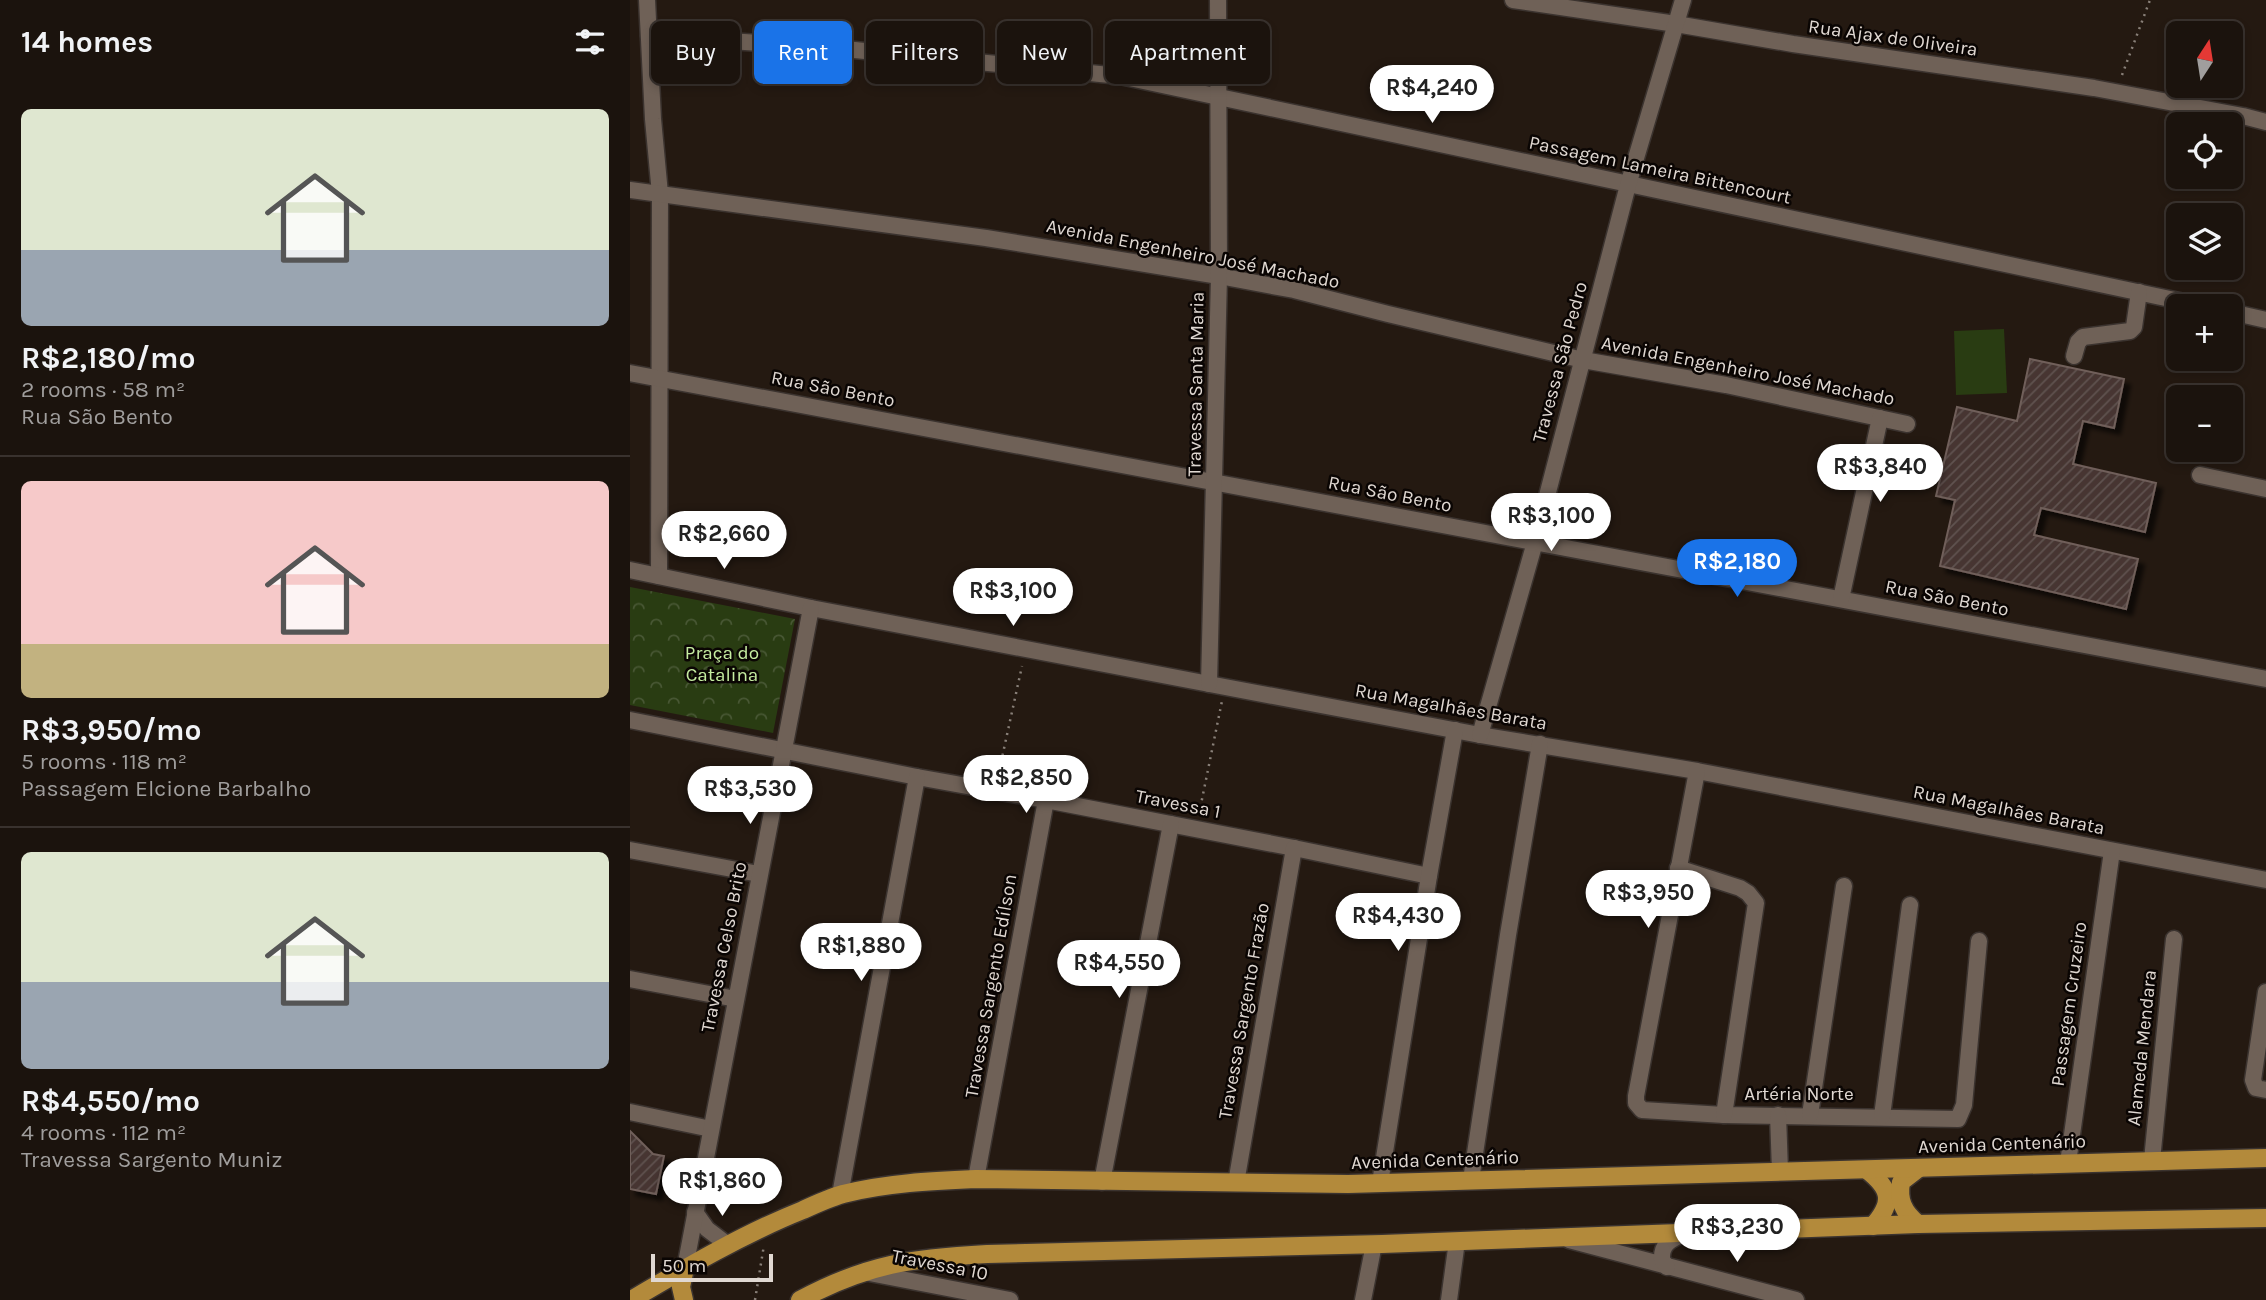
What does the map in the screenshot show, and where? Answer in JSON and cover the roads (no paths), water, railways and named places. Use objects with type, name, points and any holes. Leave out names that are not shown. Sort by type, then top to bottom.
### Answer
[{"type":"main road","name":"Avenida Centenário","points":[[631,1300],[768,1224],[840,1195],[888,1185],[976,1179],[1380,1183],[2266,1158]]},
{"type":"main road","points":[[1918,1224],[1904,1210],[1899,1195],[1901,1182],[1919,1168]]},
{"type":"main road","points":[[1867,1170],[1883,1183],[1887,1197],[1885,1212],[1873,1226]]},
{"type":"main road","points":[[800,1300],[826,1293],[862,1271],[905,1261],[987,1254],[1563,1238],[1918,1224],[2266,1218]]},
{"type":"main road","points":[[684,1300],[681,1287],[685,1268]]},
{"type":"street","points":[[647,0],[660,194],[659,576]]},
{"type":"street","name":"Travessa Santa Maria","points":[[1217,686],[1215,482],[1219,275],[1218,0]]},
{"type":"street","name":"Rua Ajax de Oliveira","points":[[1513,0],[2115,92],[2266,122]]},
{"type":"street","name":"Travessa São Pedro","points":[[1480,734],[1535,542],[1628,185],[1683,0]]},
{"type":"street","name":"Passagem Lameira Bittencourt","points":[[649,36],[824,47],[1120,76],[2166,298]]},
{"type":"street","name":"Avenida Engenheiro José Machado","points":[[630,190],[986,238],[1219,275],[1294,290],[1583,360],[1726,385],[1907,424]]},
{"type":"street","points":[[2074,356],[2078,342],[2083,337],[2130,331],[2134,327],[2139,292]]},
{"type":"street","points":[[2243,315],[2266,320]]},
{"type":"street","name":"Rua São Bento","points":[[630,373],[2266,679]]},
{"type":"street","points":[[1841,599],[1880,418]]},
{"type":"street","points":[[2200,475],[2266,489]]},
{"type":"street","name":"Rua Magalhães Barata","points":[[630,570],[811,608],[1217,686],[1696,771],[2266,880]]},
{"type":"street","name":"Travessa Celso Brito","points":[[685,1268],[811,608]]},
{"type":"street","name":"Travessa 1","points":[[630,720],[1429,876]]},
{"type":"street","points":[[1380,1183],[1455,730]]},
{"type":"street","points":[[1471,1180],[1540,744]]},
{"type":"street","points":[[1696,771],[1678,868],[1740,888],[1756,903],[1724,1115]]},
{"type":"street","points":[[840,1195],[917,777]]},
{"type":"street","name":"Travessa Sargento Edílson","points":[[976,1179],[1046,800]]},
{"type":"street","points":[[1102,1182],[1171,824]]},
{"type":"street","name":"Travessa Sargento Frazão","points":[[1236,1183],[1294,848]]},
{"type":"street","points":[[630,850],[759,874]]},
{"type":"street","name":"Passagem Cruzeiro","points":[[2068,1163],[2112,851]]},
{"type":"street","name":"Artéria Norte","points":[[1678,868],[1636,1096],[1639,1107],[1647,1111],[1955,1119],[1962,1114],[1964,1105],[1979,941]]},
{"type":"street","points":[[1810,1115],[1844,886]]},
{"type":"street","points":[[1882,1116],[1910,905]]},
{"type":"street","name":"Alameda Mendara","points":[[2152,1160],[2174,939]]},
{"type":"street","points":[[630,979],[736,999]]},
{"type":"street","points":[[2266,992],[2253,1083],[2266,1090]]},
{"type":"street","points":[[630,1112],[711,1129]]},
{"type":"street","points":[[1778,1115],[1780,1171]]},
{"type":"street","points":[[695,1212],[707,1229],[728,1245]]},
{"type":"street","points":[[1667,1267],[1662,1260],[1664,1246],[1683,1234]]},
{"type":"street","points":[[1563,1238],[1667,1267],[1742,1292],[1796,1300]]},
{"type":"street","points":[[1449,1300],[1457,1241]]},
{"type":"street","points":[[1363,1300],[1374,1244]]},
{"type":"street","name":"Travessa 10","points":[[862,1271],[1010,1300]]},
{"type":"park label","name":"Praça do Catalina","points":[[722,664]]}]
